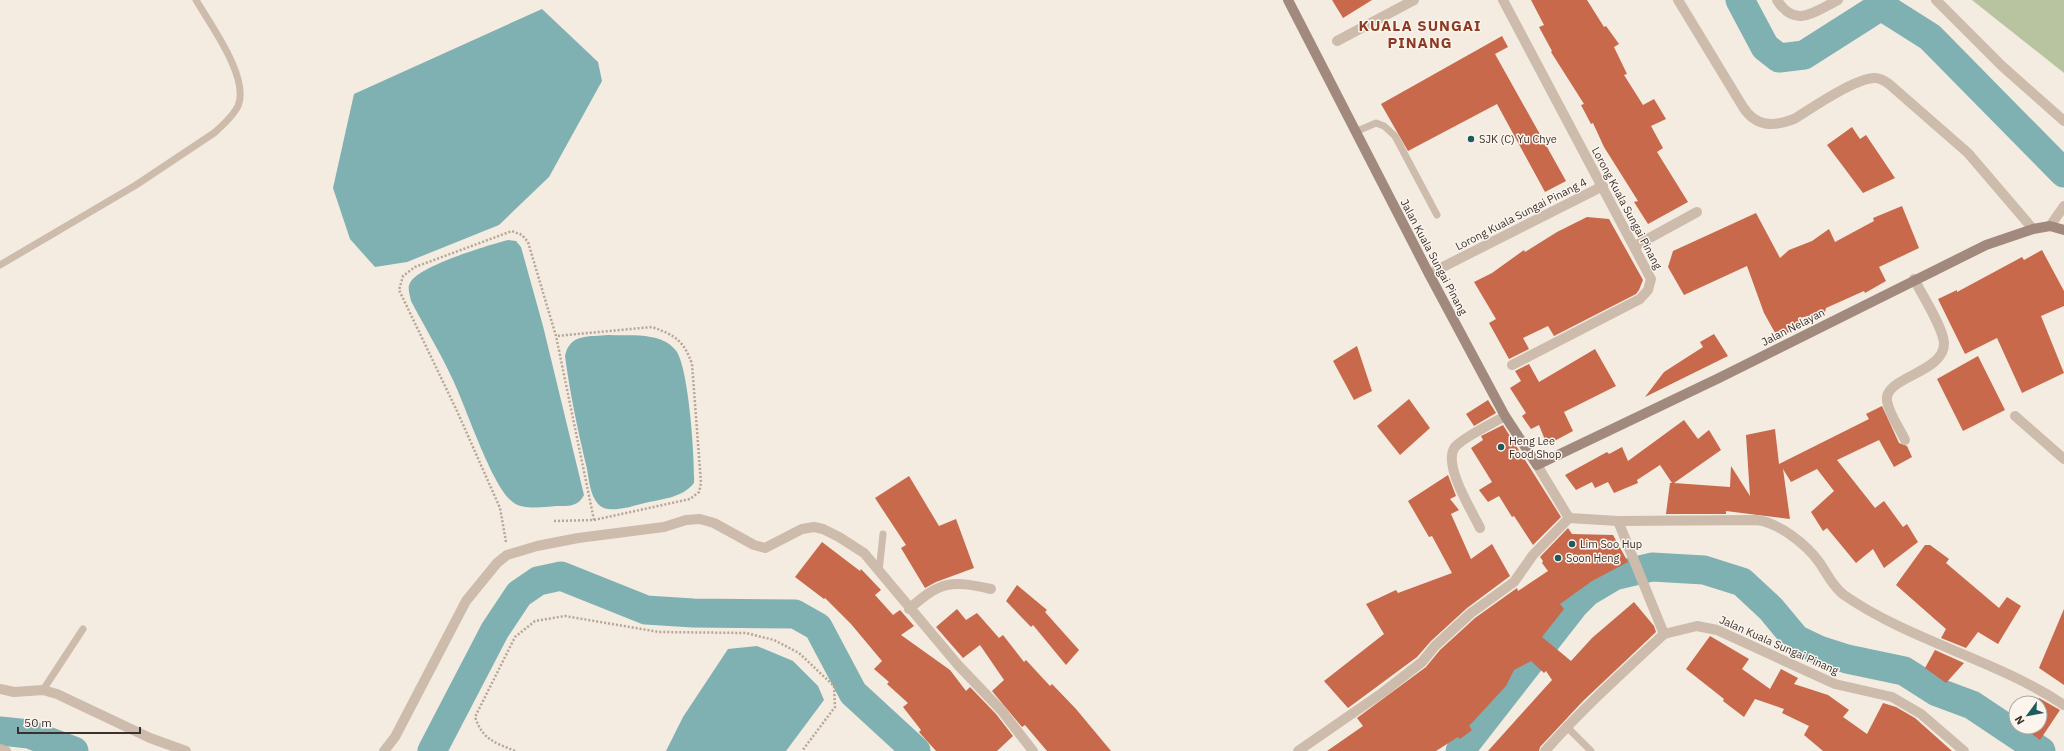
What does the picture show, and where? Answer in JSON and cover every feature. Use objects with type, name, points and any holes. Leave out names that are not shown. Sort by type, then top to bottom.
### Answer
[{"type":"street","name":"Jalan Kuala Sungai Pinang","points":[[1288,0],[1355,132],[1505,416],[1569,518]]},
{"type":"street","points":[[1337,41],[1414,0]]},
{"type":"street","name":"Lorong Kuala Sungai Pinang","points":[[1503,0],[1652,279],[1648,290],[1640,299],[1512,365]]},
{"type":"street","points":[[1678,0],[1743,107],[1754,120],[1763,123],[1784,123],[1794,119],[1859,82],[1872,78],[1881,79],[1889,84],[1921,114],[1968,153],[2033,229]]},
{"type":"street","points":[[1777,0],[1783,10],[1790,14],[1802,17],[1838,0]]},
{"type":"street","points":[[1936,0],[2002,66],[2064,121]]},
{"type":"street","name":"Lorong Kuala Sungai Pinang 4","points":[[1430,274],[1603,186]]},
{"type":"street","points":[[2050,226],[2064,206]]},
{"type":"street","points":[[1635,246],[1697,212]]},
{"type":"street","name":"Jalan Nelayan","points":[[1537,465],[1719,378],[1914,279],[1986,245],[2033,229],[2050,226],[2064,230]]},
{"type":"street","points":[[1905,440],[1887,402],[1888,394],[1895,386],[1936,362],[1942,354],[1944,345],[1940,330],[1914,279]]},
{"type":"street","points":[[1480,528],[1452,468],[1453,451],[1458,444],[1505,416]]},
{"type":"street","points":[[2015,416],[2064,459]]},
{"type":"street","points":[[1298,751],[1382,693],[1422,662],[1435,646],[1471,612],[1514,582],[1520,576],[1528,560],[1569,518],[1618,521],[1757,520],[1775,524],[1813,555],[1839,591],[1872,613],[1916,635],[2028,683],[2064,705]]},
{"type":"street","points":[[384,751],[395,737],[466,601],[497,564],[507,555],[537,546],[578,538],[664,527],[686,520],[700,519],[714,523],[754,545],[765,548],[802,529],[818,528],[839,537],[864,553],[909,609],[958,665],[1001,710],[1033,751]]},
{"type":"street","points":[[1545,751],[1566,726],[1664,634],[1618,521]]},
{"type":"street","points":[[909,609],[922,598],[946,584],[953,583],[991,589]]},
{"type":"street","name":"Jalan Kuala Sungai Pinang","points":[[1664,634],[1697,626],[1718,630],[1834,684],[1892,697],[1921,714],[1964,751]]},
{"type":"street","points":[[0,689],[14,692],[42,690],[57,694],[150,738],[186,751]]},
{"type":"street","points":[[0,749],[6,751]]},
{"type":"lane","points":[[0,264],[136,185],[214,134],[230,117],[238,106],[240,96],[237,76],[196,0]]},
{"type":"lane","points":[[1355,132],[1376,123],[1389,130],[1395,136],[1437,215]]},
{"type":"lane","points":[[880,572],[883,534]]},
{"type":"lane","points":[[42,690],[83,629]]},
{"type":"lane","points":[[1566,726],[1591,751]]},
{"type":"path","points":[[507,555],[500,508],[457,411],[399,290],[400,282],[403,276],[415,267],[512,231],[522,235],[528,242],[556,336],[594,520]]},
{"type":"path","points":[[554,522],[594,520],[690,499],[699,492],[701,483],[692,364],[687,349],[667,332],[652,326],[556,336]]},
{"type":"path","points":[[515,751],[488,740],[479,728],[476,717],[515,637],[535,622],[565,616],[659,632],[746,633],[774,640],[799,653],[834,686],[835,707],[802,751]]},
{"type":"green space","points":[[1972,0],[2064,0],[2064,73]]},
{"type":"water","points":[[542,9],[598,62],[602,81],[549,177],[499,225],[407,262],[375,267],[350,239],[333,188],[354,94]]},
{"type":"water","points":[[508,240],[516,241],[521,247],[543,326],[584,495],[579,502],[569,506],[523,507],[514,503],[506,495],[488,464],[446,366],[411,301],[409,285],[416,276],[455,257]]},
{"type":"water","points":[[609,335],[652,337],[668,343],[677,352],[685,378],[692,436],[694,483],[678,495],[620,509],[608,509],[602,507],[595,500],[592,492],[574,412],[565,356],[571,343],[576,340],[588,336]]},
{"type":"water","points":[[757,646],[793,661],[818,686],[824,700],[786,751],[666,751],[683,717],[728,649]]},
{"type":"building","points":[[1332,0],[1372,0],[1343,18]]},
{"type":"building","points":[[1531,0],[1587,0],[1604,27],[1606,26],[1619,44],[1614,47],[1627,74],[1624,75],[1643,105],[1654,99],[1666,119],[1651,126],[1663,148],[1657,152],[1688,202],[1648,224],[1634,202],[1638,201],[1604,147],[1593,123],[1591,124],[1581,105],[1584,104],[1551,52],[1552,51],[1539,27],[1544,25]]},
{"type":"building","points":[[1502,36],[1508,47],[1495,54],[1566,181],[1545,192],[1497,104],[1408,151],[1381,104]]},
{"type":"building","points":[[1852,127],[1860,139],[1866,135],[1895,178],[1863,193],[1827,145]]},
{"type":"building","points":[[1902,206],[1919,248],[1879,267],[1886,281],[1865,293],[1864,291],[1826,308],[1825,312],[1800,318],[1800,326],[1778,338],[1764,313],[1747,266],[1684,295],[1668,267],[1673,251],[1756,213],[1780,258],[1789,250],[1812,241],[1829,229],[1835,242],[1874,221],[1873,218]]},
{"type":"building","points":[[1587,217],[1609,219],[1643,280],[1639,290],[1636,294],[1554,336],[1548,326],[1523,338],[1529,349],[1509,359],[1489,323],[1496,319],[1474,282],[1492,273],[1524,250],[1525,252],[1557,232]]},
{"type":"building","points":[[2042,250],[2064,291],[2064,306],[2041,316],[2064,373],[2022,393],[1997,338],[1965,354],[1938,299],[1957,290],[1957,292],[2022,257],[2024,260]]},
{"type":"building","points":[[1714,334],[1728,356],[1645,397],[1664,372],[1703,347],[1700,342]]},
{"type":"building","points":[[1357,346],[1372,391],[1354,400],[1333,361]]},
{"type":"building","points":[[1595,349],[1616,386],[1564,412],[1573,431],[1547,445],[1539,425],[1531,429],[1522,416],[1526,413],[1510,388],[1521,381],[1515,371],[1529,364],[1539,382]]},
{"type":"building","points":[[1978,356],[2005,410],[1963,431],[1937,379]]},
{"type":"building","points":[[1409,399],[1430,428],[1400,455],[1377,426]]},
{"type":"building","points":[[1488,400],[1496,413],[1474,426],[1466,414]]},
{"type":"building","points":[[1882,406],[1899,443],[1907,446],[1912,457],[1894,467],[1879,440],[1837,460],[1875,508],[1884,501],[1903,527],[1907,524],[1918,542],[1884,568],[1873,549],[1856,563],[1827,528],[1823,531],[1811,512],[1834,491],[1817,469],[1791,482],[1783,469],[1790,519],[1726,511],[1726,514],[1666,514],[1670,483],[1672,483],[1660,465],[1637,480],[1638,483],[1614,493],[1608,482],[1595,488],[1592,482],[1576,490],[1565,475],[1607,452],[1609,454],[1622,447],[1628,461],[1684,420],[1698,439],[1709,430],[1721,450],[1674,483],[1730,487],[1731,466],[1750,496],[1746,435],[1775,429],[1779,464],[1869,419],[1866,414]]},
{"type":"building","points":[[1503,425],[1561,517],[1533,545],[1514,516],[1512,517],[1499,496],[1488,502],[1479,490],[1492,482],[1471,448],[1483,440],[1481,436]]},
{"type":"building","points":[[1448,475],[1456,496],[1450,499],[1459,510],[1451,514],[1471,559],[1492,544],[1510,576],[1467,608],[1431,641],[1417,657],[1348,708],[1324,681],[1384,634],[1366,604],[1396,590],[1398,593],[1452,573],[1432,536],[1429,537],[1408,501]]},
{"type":"building","points":[[909,476],[939,526],[956,519],[974,568],[936,582],[925,588],[901,548],[906,545],[875,498]]},
{"type":"building","points":[[1568,528],[1572,534],[1613,535],[1628,562],[1592,581],[1560,604],[1564,609],[1542,637],[1571,661],[1592,638],[1634,602],[1654,626],[1656,632],[1583,701],[1540,747],[1539,751],[1488,751],[1552,680],[1546,671],[1544,673],[1531,661],[1514,670],[1506,686],[1469,726],[1472,730],[1460,739],[1458,737],[1436,751],[1327,751],[1363,726],[1357,718],[1426,667],[1440,650],[1475,618],[1517,588],[1518,591],[1548,571],[1542,563],[1543,561],[1540,557]]},
{"type":"building","points":[[822,542],[860,571],[861,569],[881,590],[875,595],[893,615],[900,610],[914,626],[901,635],[950,670],[966,691],[970,687],[996,714],[1013,736],[997,751],[936,751],[919,732],[921,730],[903,707],[908,703],[887,684],[889,682],[874,669],[882,661],[851,624],[825,598],[824,599],[795,577]]},
{"type":"building","points":[[1925,545],[1930,545],[1949,559],[1946,563],[1999,608],[2007,597],[2021,606],[1998,644],[1978,632],[1966,648],[1941,638],[1946,629],[1896,585]]},
{"type":"building","points":[[1017,585],[1047,610],[1045,612],[1079,650],[1066,665],[1033,625],[1031,627],[1006,601]]},
{"type":"building","points":[[957,609],[966,620],[977,613],[999,638],[1003,635],[1024,662],[1026,660],[1050,686],[1052,684],[1076,709],[1111,751],[1047,751],[1025,725],[1022,727],[992,691],[1004,680],[980,645],[963,658],[936,627]]},
{"type":"building","points":[[2064,609],[2064,685],[2039,668]]},
{"type":"building","points":[[1710,636],[1749,659],[1742,669],[1770,689],[1781,669],[1798,678],[1794,684],[1828,695],[1849,710],[1843,717],[1867,734],[1883,703],[1896,707],[1915,718],[1952,751],[1823,751],[1804,735],[1809,726],[1782,713],[1784,709],[1755,699],[1744,717],[1686,669]]},
{"type":"building","points":[[1935,650],[1964,663],[1946,683],[1925,668]]},
{"type":"building","points":[[2048,703],[2060,710],[2048,728]]},
{"type":"building","points":[[2033,735],[2043,735],[2040,740]]},
{"type":"waterway","points":[[1740,0],[1765,47],[1779,58],[1804,55],[1881,6],[1930,37],[2064,173]]},
{"type":"waterway","points":[[1460,751],[1574,605],[1587,592],[1614,576],[1652,567],[1704,570],[1742,582],[1771,609],[1796,639],[1819,650],[1847,659],[1904,671],[1937,692],[1972,705],[2041,751]]},
{"type":"waterway","points":[[432,751],[495,630],[519,594],[538,581],[561,576],[646,610],[693,613],[795,614],[818,627],[853,693],[916,751]]},
{"type":"waterway","points":[[0,731],[29,734],[74,751]]},
{"type":"place","name":"SJK (C) Yu Chye","points":[[1471,139]]},
{"type":"place","name":"Heng Lee Food Shop","points":[[1501,447]]},
{"type":"place","name":"Lim Soo Hup","points":[[1572,544]]},
{"type":"place","name":"Soon Heng","points":[[1558,558]]},
{"type":"district","name":"KUALA SUNGAI PINANG","points":[[1420,34]]}]
